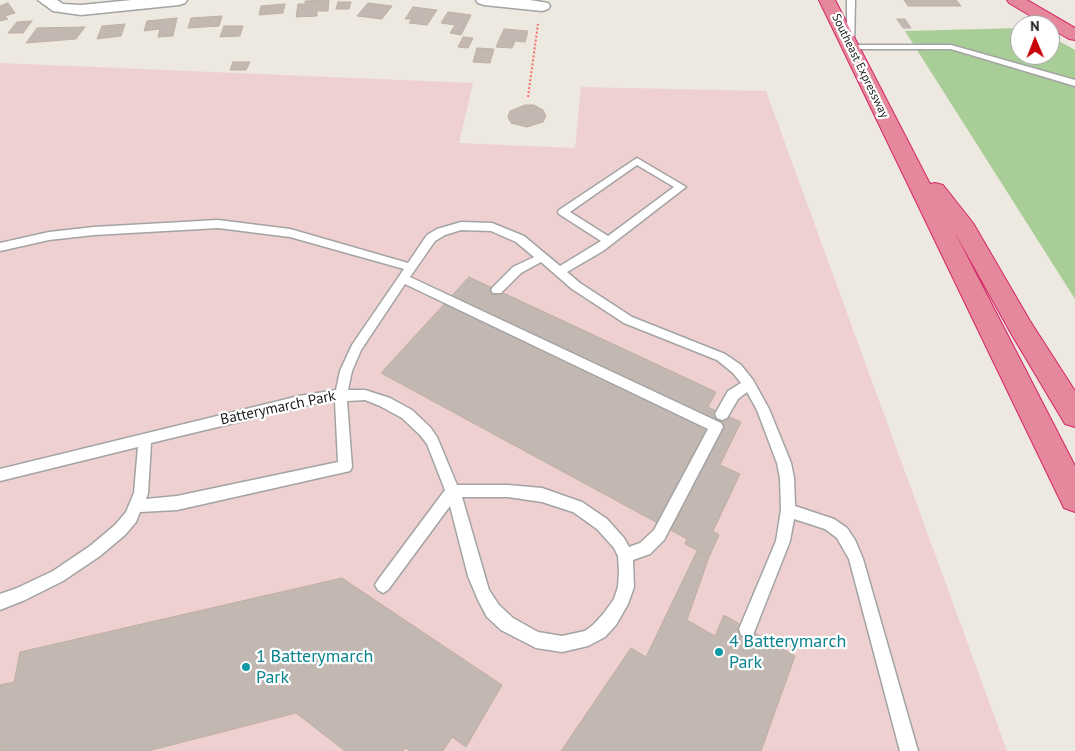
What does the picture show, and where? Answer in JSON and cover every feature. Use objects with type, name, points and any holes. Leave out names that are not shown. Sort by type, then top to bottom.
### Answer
[{"type":"highway","name":"Southeast Expressway","points":[[827,0],[893,132]]},
{"type":"highway","points":[[1015,0],[1075,35]]},
{"type":"highway","points":[[1043,0],[1067,12]]},
{"type":"highway","points":[[893,132],[965,229],[1021,328],[1075,415]]},
{"type":"highway","points":[[893,132],[1075,498]]},
{"type":"street","points":[[46,0],[59,8],[81,10],[179,0]]},
{"type":"street","points":[[484,0],[542,6]]},
{"type":"lane","points":[[851,0],[850,47],[951,47],[1075,83]]},
{"type":"lane","points":[[559,272],[608,241],[681,187],[637,161],[563,212],[608,241]]},
{"type":"lane","points":[[0,247],[49,236],[94,230],[175,225],[218,224],[249,226],[290,234],[406,273],[419,285],[716,427],[659,535],[645,549],[625,556]]},
{"type":"lane","points":[[137,506],[176,503],[345,467],[340,408],[346,371],[351,359],[423,247],[435,234],[454,227],[468,225],[492,227],[511,234],[600,303],[628,320],[721,357],[737,368],[749,384],[763,409],[784,463],[788,486],[788,510],[783,540],[747,629]]},
{"type":"lane","points":[[497,290],[517,270],[542,257]]},
{"type":"lane","points":[[722,414],[733,395],[749,384]]},
{"type":"lane","name":"Batterymarch Park","points":[[0,475],[299,401],[341,395],[365,395],[385,402],[416,422],[425,431],[439,455],[454,490],[476,576],[483,595],[493,611],[507,624],[536,640],[562,644],[588,638],[599,631],[620,604],[626,586],[627,571],[625,556],[619,543],[602,524],[578,507],[562,501],[516,491],[454,490]]},
{"type":"lane","points":[[0,602],[36,588],[89,556],[120,530],[137,506],[144,480],[146,440]]},
{"type":"lane","points":[[383,585],[454,490]]},
{"type":"lane","points":[[788,510],[829,524],[842,533],[850,545],[856,559],[909,751]]},
{"type":"path","points":[[528,97],[542,6]]},
{"type":"shaded area","points":[[0,63],[473,83],[459,143],[575,148],[581,87],[766,91],[1007,751],[0,751]]},
{"type":"green space","points":[[1010,28],[1010,65],[1060,65],[1060,42],[1075,50],[1075,299],[905,31]]},
{"type":"building","points":[[329,0],[328,11],[317,11],[317,16],[296,17],[298,4],[305,4],[305,1]]},
{"type":"building","points":[[904,0],[956,0],[961,6],[908,6]]},
{"type":"building","points":[[338,2],[351,2],[349,9],[336,9]]},
{"type":"building","points":[[8,3],[15,13],[5,16],[8,19],[0,21],[0,6]]},
{"type":"building","points":[[368,3],[392,6],[382,19],[357,16]]},
{"type":"building","points":[[285,4],[283,13],[259,15],[261,6]]},
{"type":"building","points":[[413,7],[437,10],[427,25],[409,23],[412,19],[405,19]]},
{"type":"building","points":[[448,12],[471,15],[461,35],[450,33],[455,25],[441,23]]},
{"type":"building","points":[[222,16],[219,26],[188,28],[191,18]]},
{"type":"building","points":[[177,18],[173,36],[158,37],[160,29],[144,31],[147,21]]},
{"type":"building","points":[[897,19],[905,19],[911,28],[903,28]]},
{"type":"building","points":[[32,21],[23,33],[8,33],[17,22]]},
{"type":"building","points":[[125,24],[121,36],[97,39],[102,26]]},
{"type":"building","points":[[224,26],[243,26],[240,36],[220,37]]},
{"type":"building","points":[[85,27],[76,39],[26,43],[37,28]]},
{"type":"building","points":[[504,29],[528,31],[525,42],[515,41],[512,48],[496,47]]},
{"type":"building","points":[[463,37],[473,38],[468,48],[458,47]]},
{"type":"building","points":[[477,48],[494,49],[490,63],[473,62]]},
{"type":"building","points":[[233,62],[250,62],[246,70],[230,70]]},
{"type":"building","points":[[525,105],[534,105],[543,110],[546,116],[543,122],[527,127],[511,123],[508,117],[510,111]]},
{"type":"building","points":[[469,277],[716,392],[708,407],[741,422],[720,465],[740,474],[713,531],[719,535],[709,557],[685,544],[687,539],[381,373]]},
{"type":"building","name":"4 Batterymarch Park","points":[[697,551],[709,557],[687,620],[715,636],[724,615],[795,656],[761,751],[561,751],[631,648],[646,657]]},
{"type":"building","name":"1 Batterymarch Park","points":[[342,578],[502,685],[466,747],[452,737],[443,751],[410,751],[405,748],[403,751],[345,751],[296,713],[148,751],[0,751],[0,685],[14,682],[20,652]]},
{"type":"place","name":"4 Batterymarch Park","points":[[719,652]]},
{"type":"place","name":"1 Batterymarch Park","points":[[246,667]]}]
